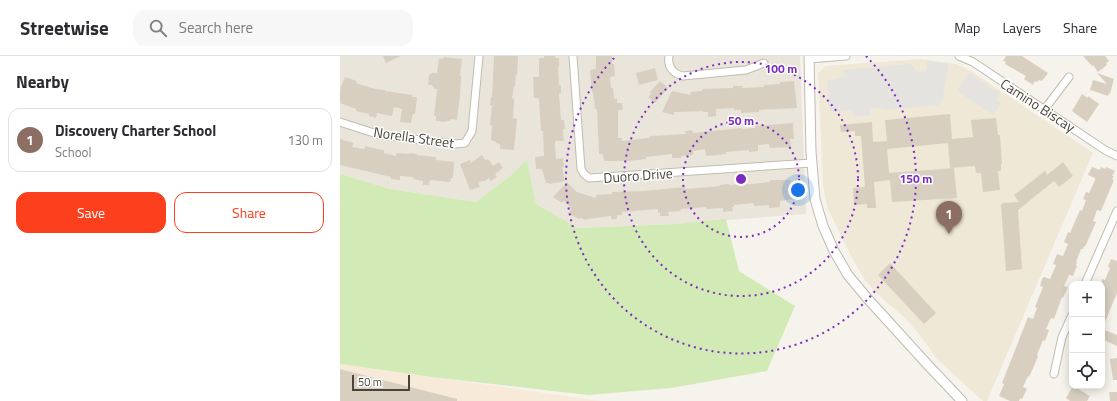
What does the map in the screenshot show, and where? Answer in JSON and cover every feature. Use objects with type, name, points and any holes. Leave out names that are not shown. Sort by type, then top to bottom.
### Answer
[{"type":"street","name":"Norella Street","points":[[340,122],[377,134],[454,144],[465,143],[472,131],[479,56]]},
{"type":"street","name":"Duoro Drive","points":[[573,56],[581,169],[584,174],[590,178],[812,163]]},
{"type":"street","points":[[669,56],[669,63],[672,71],[679,76],[746,70],[764,63]]},
{"type":"street","points":[[846,56],[809,58],[812,163],[816,199],[823,226],[834,251],[848,275],[867,298],[962,401]]},
{"type":"street","name":"Camino Biscay","points":[[959,56],[973,62],[1105,150],[1117,156]]},
{"type":"street","points":[[1044,110],[1069,77]]},
{"type":"street","points":[[1086,281],[1117,210]]},
{"type":"street","points":[[1054,374],[1062,337],[1071,317]]},
{"type":"shaded area","points":[[340,56],[800,56],[806,214],[675,224],[578,228],[536,204],[527,161],[476,202],[390,189],[340,174]]},
{"type":"shaded area","points":[[920,59],[957,64],[971,71],[1093,153],[987,401],[983,401],[937,359],[920,335],[904,317],[867,283],[844,242],[828,209],[825,197],[823,185],[818,74],[825,66]]},
{"type":"shaded area","points":[[927,61],[949,64],[942,101],[939,105],[885,110],[880,108],[870,109],[871,115],[853,117],[852,110],[830,111],[827,82],[828,80],[845,76],[842,70],[911,64],[917,71],[923,72],[927,70]]},
{"type":"shaded area","points":[[969,73],[1000,94],[996,100],[1001,103],[993,115],[957,91]]},
{"type":"shaded area","points":[[340,364],[580,398],[600,401],[340,401]]},
{"type":"green space","points":[[527,160],[536,204],[578,228],[675,224],[726,219],[739,271],[795,306],[767,371],[671,388],[588,395],[432,377],[340,364],[340,174],[390,189],[476,202],[510,176]]},
{"type":"building","points":[[383,56],[401,56],[386,63]]},
{"type":"building","points":[[494,56],[518,56],[517,75],[512,98],[514,99],[513,118],[517,119],[514,150],[500,149],[500,144],[491,140],[492,125],[490,125],[492,105],[490,105],[492,97]]},
{"type":"building","points":[[544,56],[555,56],[555,58],[559,58],[558,67],[559,85],[561,85],[561,93],[559,94],[561,120],[564,120],[565,129],[563,129],[564,141],[555,141],[555,146],[556,159],[563,158],[564,167],[562,167],[565,181],[550,184],[546,183],[542,169],[536,169],[535,157],[544,156],[539,99],[534,98],[533,77],[539,77],[539,58],[544,58]]},
{"type":"building","points":[[596,56],[612,56],[615,76],[610,77],[611,88],[613,88],[614,99],[617,98],[617,103],[622,103],[623,110],[618,110],[618,138],[622,138],[622,141],[650,138],[650,136],[686,134],[685,131],[692,130],[693,133],[793,123],[794,139],[790,139],[791,147],[770,148],[769,144],[758,145],[758,151],[749,152],[749,150],[726,152],[726,154],[706,156],[705,149],[693,151],[693,155],[681,156],[681,158],[672,158],[672,154],[646,157],[646,159],[629,161],[604,161],[603,154],[599,154],[597,109],[595,109],[590,70],[596,69]]},
{"type":"building","points":[[1006,56],[1022,56],[1048,73],[1042,81],[1035,81],[1033,85],[1024,79],[1026,76],[1005,64],[1006,62],[1003,61]]},
{"type":"building","points":[[1083,56],[1105,56],[1109,61],[1106,63],[1107,65],[1098,72]]},
{"type":"building","points":[[444,57],[462,59],[457,120],[451,119],[450,121],[446,122],[436,121],[436,116],[434,116],[437,89],[435,89],[432,85],[428,85],[429,75],[432,73],[437,73],[439,59],[443,59]]},
{"type":"building","points":[[655,68],[658,80],[639,85],[636,73]]},
{"type":"building","points":[[1097,73],[1114,79],[1110,94],[1109,93],[1108,96],[1090,90],[1093,80],[1107,84]]},
{"type":"building","points":[[345,77],[357,81],[356,83],[375,89],[417,97],[415,114],[413,114],[411,123],[400,122],[402,109],[394,107],[392,116],[377,113],[376,118],[369,116],[369,114],[356,111],[356,109],[340,103],[340,90]]},
{"type":"building","points":[[660,81],[668,88],[655,103],[648,97],[651,94],[650,92]]},
{"type":"building","points":[[794,81],[797,108],[759,110],[759,112],[741,113],[741,110],[734,110],[734,108],[716,109],[716,116],[708,117],[708,112],[703,111],[674,112],[674,115],[662,112],[672,91],[691,95],[690,92],[702,91],[702,89],[733,88],[733,86],[742,86],[742,88],[764,87],[764,85]]},
{"type":"building","points":[[1082,94],[1088,98],[1088,96],[1099,104],[1087,122],[1072,111]]},
{"type":"building","points":[[950,114],[952,139],[973,137],[971,120],[996,118],[998,135],[1000,135],[1002,164],[1001,171],[998,171],[1000,190],[983,192],[981,173],[976,173],[975,166],[950,168],[948,143],[887,149],[889,173],[954,168],[957,198],[892,202],[890,180],[874,182],[876,208],[867,208],[867,204],[854,205],[853,188],[865,187],[861,136],[855,136],[855,131],[841,132],[840,125],[872,122],[873,142],[887,141],[885,120]]},
{"type":"building","points":[[340,139],[354,143],[352,147],[365,149],[365,146],[384,150],[384,153],[396,156],[396,153],[409,153],[436,157],[436,160],[454,162],[453,178],[451,178],[450,182],[430,180],[429,185],[423,185],[423,181],[414,179],[413,177],[400,176],[400,180],[391,179],[391,177],[340,165]]},
{"type":"building","points":[[482,155],[485,160],[488,159],[493,166],[499,162],[503,168],[495,174],[497,177],[491,181],[489,178],[485,181],[478,182],[480,187],[470,190],[460,164],[470,160],[471,163]]},
{"type":"building","points":[[1063,162],[1073,176],[1059,187],[1054,181],[1018,210],[1022,269],[1006,271],[1001,205],[1003,203],[1019,202],[1014,195],[1045,171],[1047,175]]},
{"type":"building","points":[[1092,167],[1100,170],[1101,167],[1105,169],[1106,167],[1115,171],[1112,176],[1114,176],[1112,179],[1114,180],[1101,211],[1097,210],[1093,221],[1096,222],[1085,247],[1084,246],[1083,249],[1081,249],[1073,276],[1069,275],[1064,286],[1068,287],[1063,298],[1062,297],[1054,319],[1051,318],[1046,329],[1049,330],[1045,341],[1043,340],[1034,366],[1023,387],[1027,389],[1022,399],[1020,398],[1019,401],[1010,401],[999,396],[1004,384],[1002,383],[1028,317],[1033,319],[1037,308],[1035,307],[1043,287],[1040,286],[1042,279],[1044,277],[1050,279],[1056,265],[1053,264],[1057,254],[1063,256],[1068,244],[1064,242],[1068,232],[1070,233],[1080,210],[1082,211],[1086,200],[1083,199],[1086,192],[1089,193],[1095,180],[1095,178],[1088,175]]},
{"type":"building","points":[[770,180],[791,180],[793,189],[795,189],[795,195],[793,195],[794,199],[780,201],[780,207],[769,208],[769,205],[754,206],[754,203],[734,205],[734,207],[732,207],[733,211],[723,212],[723,208],[706,209],[706,207],[680,209],[681,211],[668,212],[669,216],[660,216],[658,209],[622,212],[622,215],[617,215],[617,219],[611,219],[611,216],[586,220],[581,218],[579,219],[569,214],[571,208],[564,201],[562,203],[553,197],[567,182],[577,192],[596,198],[596,195],[612,194],[612,192],[685,187],[685,189],[729,184],[751,184],[770,182]]},
{"type":"building","points":[[1111,259],[1117,261],[1117,293],[1105,322],[1105,281],[1102,281],[1102,279],[1105,280],[1110,268],[1108,267]]},
{"type":"building","points":[[890,263],[936,313],[924,324],[878,275]]},
{"type":"building","points":[[1105,330],[1117,335],[1117,346],[1105,340]]},
{"type":"building","points":[[1117,358],[1117,380],[1113,380],[1110,359]]},
{"type":"building","points":[[340,369],[457,399],[457,401],[340,401]]},
{"type":"building","points":[[1071,389],[1078,389],[1090,396],[1087,401],[1070,401],[1066,398]]},
{"type":"building","points":[[1109,392],[1117,392],[1117,401],[1110,401]]},
{"type":"place","name":"Discovery Charter School","points":[[949,234]]}]
